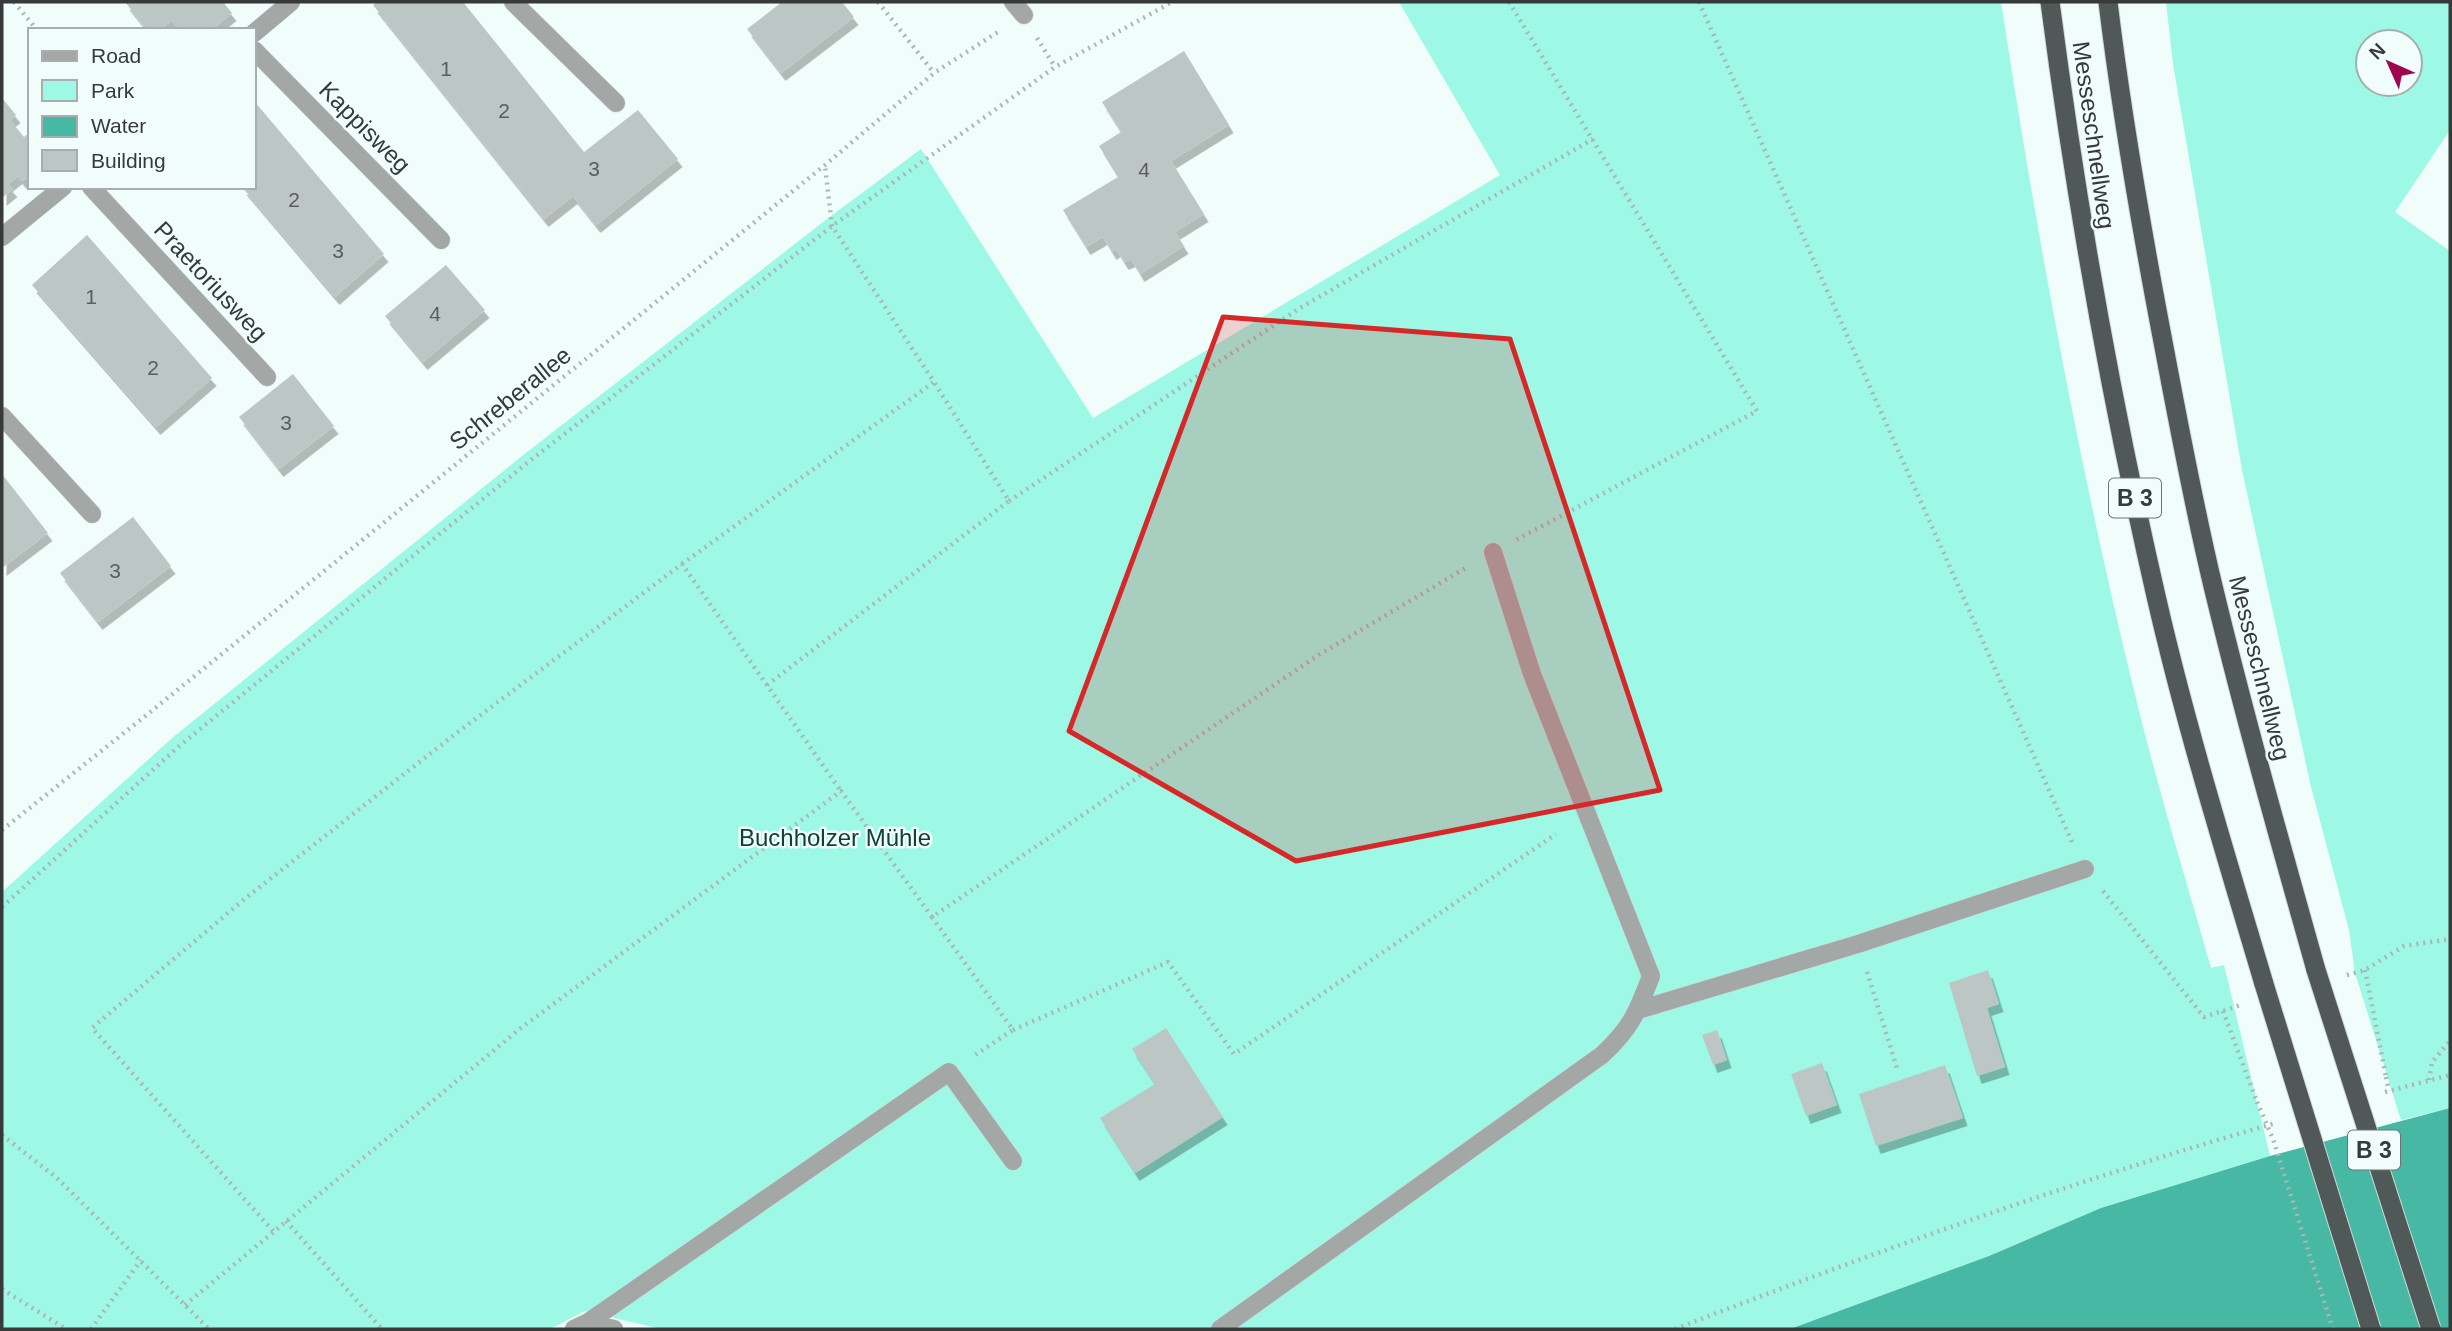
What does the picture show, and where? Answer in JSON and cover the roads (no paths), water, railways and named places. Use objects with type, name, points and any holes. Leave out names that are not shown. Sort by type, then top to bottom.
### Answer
[{"type":"highway","name":"Messeschnellweg","points":[[2050,2],[2093,289],[2156,598],[2206,790],[2371,1329]]},
{"type":"highway","name":"Messeschnellweg","points":[[2108,2],[2119,94],[2152,282],[2181,438],[2213,585],[2316,970],[2431,1329]]},
{"type":"street","points":[[256,31],[290,2]]},
{"type":"street","points":[[513,2],[616,103]]},
{"type":"street","name":"Kappisweg","points":[[256,52],[441,240]]},
{"type":"street","points":[[2,237],[61,189]]},
{"type":"street","name":"Praetoriusweg","points":[[93,189],[267,377]]},
{"type":"street","points":[[2,416],[92,514]]},
{"type":"street","points":[[1220,1329],[1602,1055],[1623,1035],[1638,1010],[1651,976],[1532,674],[1493,552]]},
{"type":"street","points":[[1638,1010],[1858,944],[2085,869]]},
{"type":"street","points":[[580,1326],[949,1072],[1013,1161]]},
{"type":"street","points":[[580,1326],[614,1329]]},
{"type":"water","points":[[2450,1108],[2450,1329],[1790,1329],[1989,1256],[2101,1208],[2270,1156]]},
{"type":"park label","name":"Buchholzer Mühle","points":[[835,837]]}]
